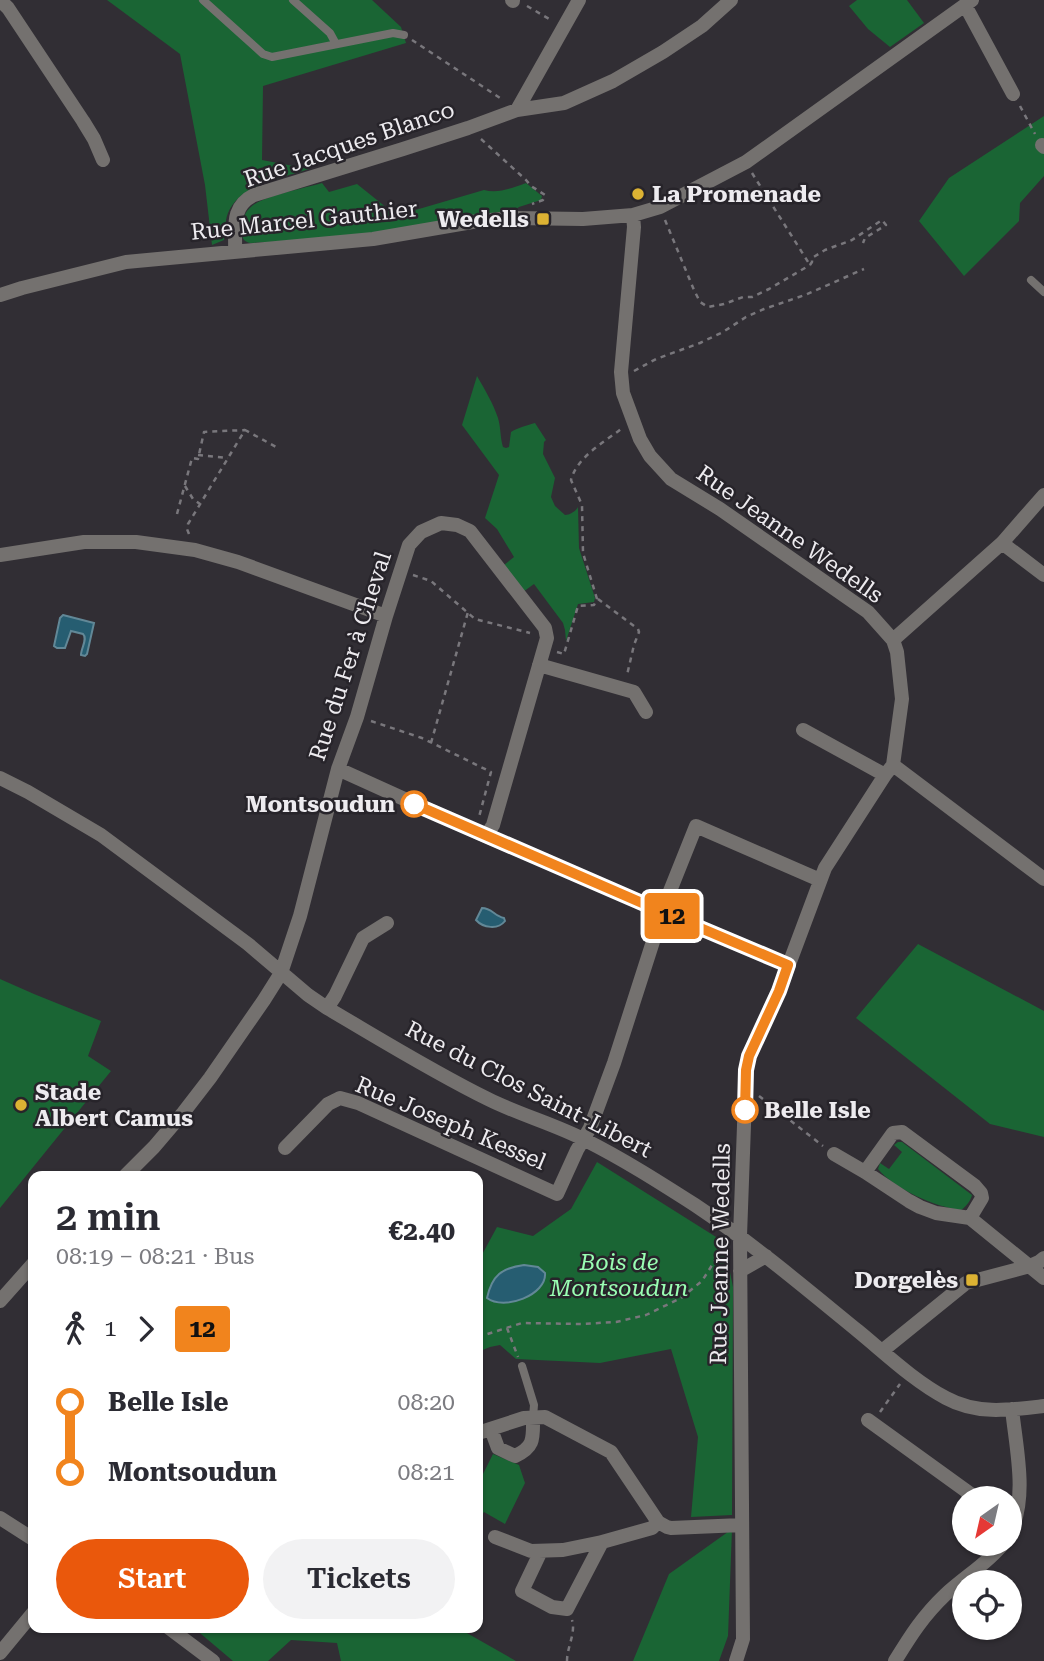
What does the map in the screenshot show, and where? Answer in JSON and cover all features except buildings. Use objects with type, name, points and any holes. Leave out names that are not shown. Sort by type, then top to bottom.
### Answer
[{"type":"street","points":[[0,0],[83,121],[103,160]]},
{"type":"street","points":[[517,110],[579,0]]},
{"type":"street","name":"Rue Jacques Blanco","points":[[235,251],[236,213],[248,198],[517,110],[564,103],[613,81],[663,51],[702,26],[731,0]]},
{"type":"street","points":[[969,3],[1013,94]]},
{"type":"street","name":"Rue Marcel Gauthier","points":[[0,295],[126,262],[373,239],[478,221],[632,215],[660,207],[746,162],[969,3]]},
{"type":"street","name":"Rue Jeanne Wedells","points":[[632,215],[634,227],[622,378],[623,393],[640,439],[650,456],[671,479],[720,509],[868,612],[892,640],[897,652],[902,699],[889,770],[827,863],[779,991],[749,1056],[745,1090],[740,1236],[743,1639],[736,1661]]},
{"type":"street","points":[[892,640],[1002,543],[1044,495]]},
{"type":"street","name":"Rue du Fer à Cheval","points":[[130,1171],[197,1096],[281,973],[300,916],[338,769],[357,717],[409,545],[421,532],[441,523],[457,525],[470,531],[545,628],[545,643]]},
{"type":"street","points":[[0,555],[84,542],[136,542],[195,550],[238,562],[386,616]]},
{"type":"street","points":[[1002,543],[1044,575]]},
{"type":"street","points":[[489,830],[545,643]]},
{"type":"street","points":[[539,665],[634,692],[646,712]]},
{"type":"street","points":[[803,730],[889,770],[1044,879]]},
{"type":"street","points":[[338,769],[489,830],[663,912],[788,965]]},
{"type":"street","name":"Rue du Clos Saint-Libert","points":[[0,778],[101,835],[248,944],[308,995],[327,1007],[486,1098],[583,1139],[648,1175],[740,1236],[930,1389],[963,1406],[989,1411],[1044,1406]]},
{"type":"street","points":[[583,1139],[590,1128],[614,1063],[663,912],[696,826],[820,880]]},
{"type":"street","points":[[327,1007],[363,938],[387,923]]},
{"type":"street","name":"Rue Joseph Kessel","points":[[285,1148],[328,1104],[340,1098],[358,1103],[557,1194],[583,1139]]},
{"type":"street","points":[[865,1172],[893,1133],[901,1132],[981,1193],[982,1198],[970,1218]]},
{"type":"street","points":[[834,1154],[920,1207],[936,1213],[970,1218],[1044,1278]]},
{"type":"street","points":[[740,1271],[766,1256]]},
{"type":"street","points":[[882,1351],[966,1283],[1030,1266],[1044,1258]]},
{"type":"street","points":[[0,1301],[28,1270]]},
{"type":"street","points":[[1012,1409],[1020,1486]]},
{"type":"street","points":[[533,1418],[533,1439],[526,1451],[515,1456],[498,1448],[484,1431],[524,1418],[545,1417],[611,1452],[658,1522],[667,1527],[742,1525]]},
{"type":"street","points":[[870,1422],[959,1486]]},
{"type":"street","points":[[0,1518],[28,1536]]},
{"type":"street","points":[[495,1537],[531,1551],[563,1550],[652,1528],[658,1522]]},
{"type":"street","points":[[541,1550],[522,1591],[552,1607],[567,1609],[602,1542]]},
{"type":"street","points":[[895,1661],[921,1620],[947,1593],[992,1556]]},
{"type":"street","points":[[0,1653],[28,1619]]},
{"type":"street","points":[[176,1633],[213,1661]]},
{"type":"lane","points":[[203,0],[263,54],[272,57],[393,33],[404,35]]},
{"type":"lane","points":[[293,0],[330,33],[336,44]]},
{"type":"lane","points":[[1031,280],[1044,292]]},
{"type":"lane","points":[[522,1366],[534,1405],[533,1418]]},
{"type":"path","points":[[513,1],[564,27]]},
{"type":"path","points":[[404,35],[517,110]]},
{"type":"path","points":[[1013,94],[1043,146]]},
{"type":"path","points":[[468,128],[531,186],[545,195],[543,200],[516,209],[513,218]]},
{"type":"path","points":[[746,162],[810,265]]},
{"type":"path","points":[[660,207],[694,290],[700,302],[708,307],[752,297],[769,289],[810,265],[811,258],[852,240],[882,220],[886,225],[865,238],[863,243]]},
{"type":"path","points":[[622,378],[656,359],[712,338],[746,317],[806,295],[864,269]]},
{"type":"path","points":[[623,689],[639,632],[597,599],[583,554],[582,505],[570,481],[573,472],[587,455],[632,421]]},
{"type":"path","points":[[195,550],[187,529],[246,430]]},
{"type":"path","points":[[177,514],[192,458],[198,459],[204,432],[246,430],[278,448]]},
{"type":"path","points":[[198,454],[228,458]]},
{"type":"path","points":[[185,486],[193,499],[200,504]]},
{"type":"path","points":[[401,572],[431,581],[475,619],[545,643],[564,654],[578,606],[594,605],[597,599]]},
{"type":"path","points":[[431,743],[468,612]]},
{"type":"path","points":[[357,717],[422,738],[491,772],[479,817],[489,830]]},
{"type":"path","points":[[745,1090],[756,1094],[834,1154]]},
{"type":"path","points":[[483,1335],[522,1323],[616,1322],[646,1315],[681,1298],[702,1281],[720,1251],[722,1224]]},
{"type":"path","points":[[507,1328],[522,1366]]},
{"type":"path","points":[[870,1422],[900,1384]]},
{"type":"path","points":[[567,1661],[574,1626],[568,1608]]},
{"type":"green space","points":[[107,0],[372,0],[401,27],[406,43],[263,86],[262,160],[309,169],[263,183],[242,195],[228,213],[224,240],[212,245],[205,185],[180,54]]},
{"type":"green space","points":[[857,0],[907,0],[924,23],[890,47],[868,29],[849,6]]},
{"type":"green space","points":[[1044,116],[1044,176],[1020,203],[1019,221],[964,276],[919,221],[949,178]]},
{"type":"green space","points":[[322,183],[329,192],[357,184],[392,212],[412,211],[484,190],[500,191],[526,183],[542,196],[541,200],[513,211],[369,234],[250,243],[243,239],[243,220],[252,206],[275,196]]},
{"type":"green space","points":[[477,376],[496,412],[503,447],[509,447],[511,432],[535,423],[546,440],[543,454],[555,478],[551,497],[555,506],[565,515],[578,507],[579,548],[595,598],[594,602],[578,604],[566,641],[563,623],[534,584],[523,592],[504,565],[514,557],[497,529],[485,518],[499,475],[462,425]]},
{"type":"green space","points":[[918,944],[1044,1011],[1044,1137],[990,1124],[856,1018]]},
{"type":"green space","points":[[0,979],[101,1021],[88,1056],[111,1071],[0,1208]]},
{"type":"green space","points":[[902,1142],[972,1195],[965,1207],[961,1210],[928,1201],[885,1176],[878,1169],[880,1163],[889,1169],[902,1152],[894,1145]]},
{"type":"green space","name":"Bois de Montsoudun","points":[[597,1162],[724,1242],[733,1287],[732,1515],[691,1517],[698,1437],[671,1349],[600,1363],[516,1359],[500,1345],[483,1350],[483,1253],[497,1227],[533,1236],[571,1209]]},
{"type":"green space","points":[[493,1454],[519,1465],[525,1483],[505,1524],[483,1514],[483,1474]]},
{"type":"green space","points":[[732,1529],[728,1636],[719,1661],[633,1661],[669,1574]]},
{"type":"green space","points":[[200,1633],[467,1633],[516,1661],[341,1661],[337,1643],[291,1640],[268,1661],[233,1661]]},
{"type":"water","points":[[63,615],[94,623],[85,656],[81,655],[85,641],[83,634],[71,631],[65,648],[54,646]]},
{"type":"water","points":[[482,908],[504,918],[505,921],[495,927],[482,925],[476,920]]},
{"type":"water","points":[[524,1265],[538,1267],[545,1273],[539,1288],[513,1302],[494,1302],[487,1298],[499,1274]]},
{"type":"bus line","name":"12","points":[[414,804],[788,965],[749,1056],[745,1110]]},
{"type":"place","name":"La Promenade","points":[[638,194]]},
{"type":"place","name":"Wedells","points":[[543,219]]},
{"type":"place","name":"Montsoudun","points":[[414,804]]},
{"type":"place","name":"Stade Albert Camus","points":[[21,1105]]},
{"type":"place","name":"Belle Isle","points":[[745,1110]]},
{"type":"place","name":"Dorgelès","points":[[972,1280]]}]
